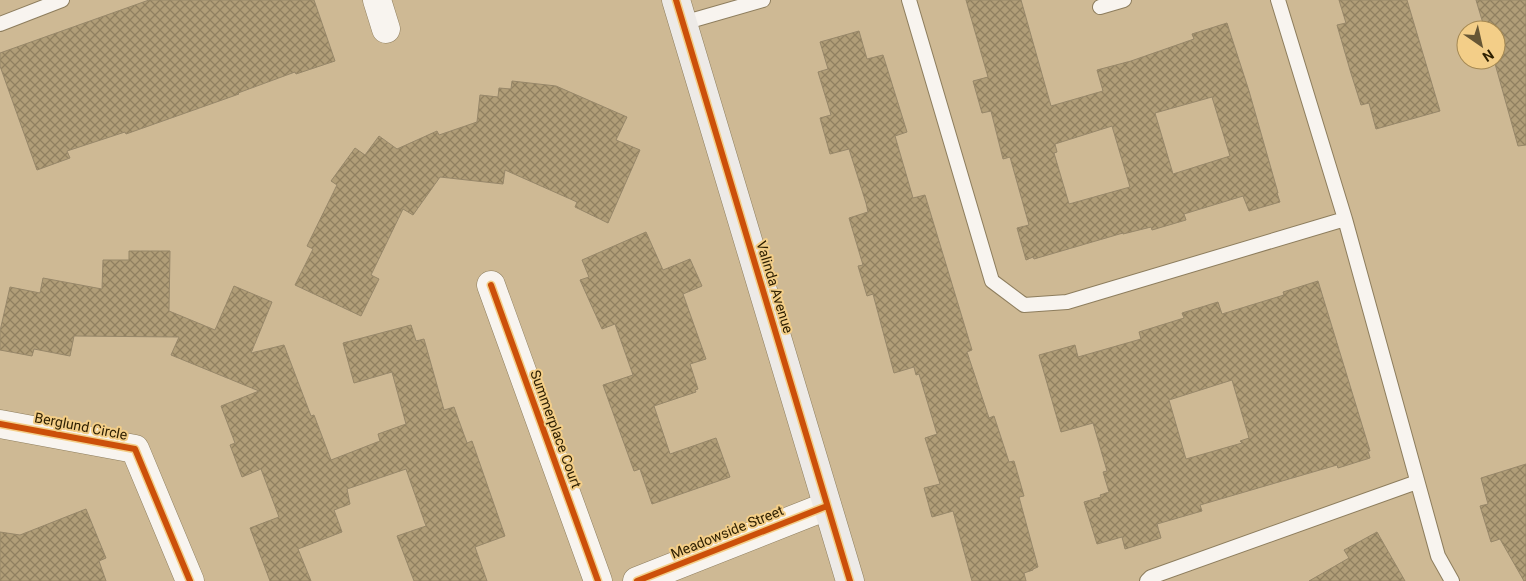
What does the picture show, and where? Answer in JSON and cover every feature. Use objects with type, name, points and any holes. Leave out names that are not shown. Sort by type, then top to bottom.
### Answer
[{"type":"main road","name":"Valinda Avenue","points":[[680,11],[850,581]]},
{"type":"street","points":[[377,0],[386,29]]},
{"type":"street","name":"Summerplace Court","points":[[491,285],[598,581]]},
{"type":"street","name":"Berglund Circle","points":[[0,424],[135,450],[190,581]]},
{"type":"street","name":"Meadowside Street","points":[[637,581],[827,506]]},
{"type":"lane","points":[[0,24],[62,0]]},
{"type":"lane","points":[[680,11],[763,0]]},
{"type":"lane","points":[[909,0],[992,281],[1024,305],[1067,302],[1345,219]]},
{"type":"lane","points":[[1100,7],[1124,0]]},
{"type":"lane","points":[[1278,0],[1345,219],[1438,556],[1452,581]]},
{"type":"lane","points":[[1147,581],[1152,577],[1417,482]]},
{"type":"building","points":[[149,0],[314,0],[335,61],[296,74],[295,72],[126,134],[125,132],[67,151],[70,158],[37,170],[0,66],[0,53]]},
{"type":"building","points":[[966,0],[1021,0],[1051,106],[1103,91],[1097,70],[1131,61],[1194,39],[1192,34],[1227,23],[1249,91],[1280,202],[1249,211],[1243,196],[1184,214],[1186,220],[1152,230],[1151,227],[1123,233],[1026,260],[1017,228],[1029,225],[1010,157],[1003,159],[991,111],[982,113],[973,81],[988,77]],"holes":[[[1212,97],[1230,156],[1173,174],[1155,113]],[[1112,126],[1130,187],[1069,204],[1054,153],[1057,152],[1055,144]]]},
{"type":"building","points":[[1339,0],[1407,0],[1440,111],[1376,129],[1369,103],[1361,105],[1337,25],[1346,23]]},
{"type":"building","points":[[1476,0],[1526,0],[1526,145],[1518,146],[1497,70],[1506,70],[1506,20],[1482,20]]},
{"type":"building","points":[[859,31],[867,59],[883,55],[907,132],[895,136],[913,198],[925,195],[972,350],[967,352],[989,418],[994,416],[1009,462],[1014,461],[1024,496],[1019,497],[1038,567],[1024,573],[1026,581],[972,581],[953,511],[932,517],[924,488],[940,484],[925,438],[937,434],[919,374],[916,375],[914,367],[894,373],[873,294],[867,296],[858,266],[863,265],[849,218],[868,212],[866,203],[849,149],[830,154],[820,118],[831,115],[818,72],[828,69],[820,42]]},
{"type":"building","points":[[512,81],[556,86],[627,117],[616,140],[640,150],[608,223],[575,207],[577,202],[505,170],[503,184],[440,177],[413,215],[403,209],[371,275],[379,279],[361,316],[295,285],[313,249],[307,246],[337,185],[331,181],[355,148],[365,155],[379,136],[397,149],[437,131],[439,135],[477,122],[480,95],[498,97],[499,88],[511,89]]},
{"type":"building","points":[[646,232],[663,270],[690,259],[702,286],[683,294],[706,359],[690,364],[698,389],[695,390],[696,392],[654,406],[670,454],[716,438],[730,477],[652,504],[640,469],[634,471],[603,385],[633,375],[615,324],[602,329],[580,280],[589,277],[582,260]]},
{"type":"building","points":[[129,251],[170,251],[169,311],[215,330],[234,286],[272,302],[251,353],[284,345],[311,416],[314,415],[331,460],[380,441],[378,434],[406,424],[392,372],[354,383],[343,343],[411,325],[416,341],[424,339],[444,410],[454,407],[467,443],[472,441],[505,536],[475,547],[487,581],[414,581],[397,536],[426,526],[406,469],[347,489],[350,504],[334,510],[342,532],[298,549],[311,581],[270,581],[250,528],[279,517],[261,469],[242,477],[230,445],[235,443],[221,406],[259,391],[171,355],[179,337],[74,336],[70,356],[34,349],[32,356],[0,350],[0,331],[10,287],[40,293],[43,278],[102,289],[103,260],[129,260]]},
{"type":"building","points":[[1318,281],[1370,451],[1368,451],[1370,458],[1338,468],[1337,465],[1200,505],[1202,511],[1157,524],[1161,538],[1125,549],[1122,537],[1097,544],[1084,502],[1101,497],[1100,495],[1109,492],[1103,472],[1107,471],[1093,423],[1061,432],[1039,355],[1075,345],[1078,357],[1141,339],[1139,332],[1184,318],[1182,313],[1218,302],[1222,314],[1284,295],[1283,292]],"holes":[[[1232,380],[1249,438],[1240,441],[1242,443],[1186,459],[1169,400]]]},
{"type":"building","points":[[1526,464],[1526,581],[1524,581],[1500,539],[1491,542],[1480,506],[1488,504],[1481,478]]},
{"type":"building","points":[[86,509],[106,558],[99,561],[106,581],[0,581],[0,532],[20,535]]},
{"type":"building","points":[[1377,532],[1405,581],[1309,581],[1349,558],[1344,550]]},
{"type":"cycle path","points":[[676,0],[850,581]]},
{"type":"cycle path","points":[[491,285],[598,581]]},
{"type":"cycle path","points":[[0,424],[135,449],[190,581]]},
{"type":"cycle path","points":[[637,581],[827,506]]}]
